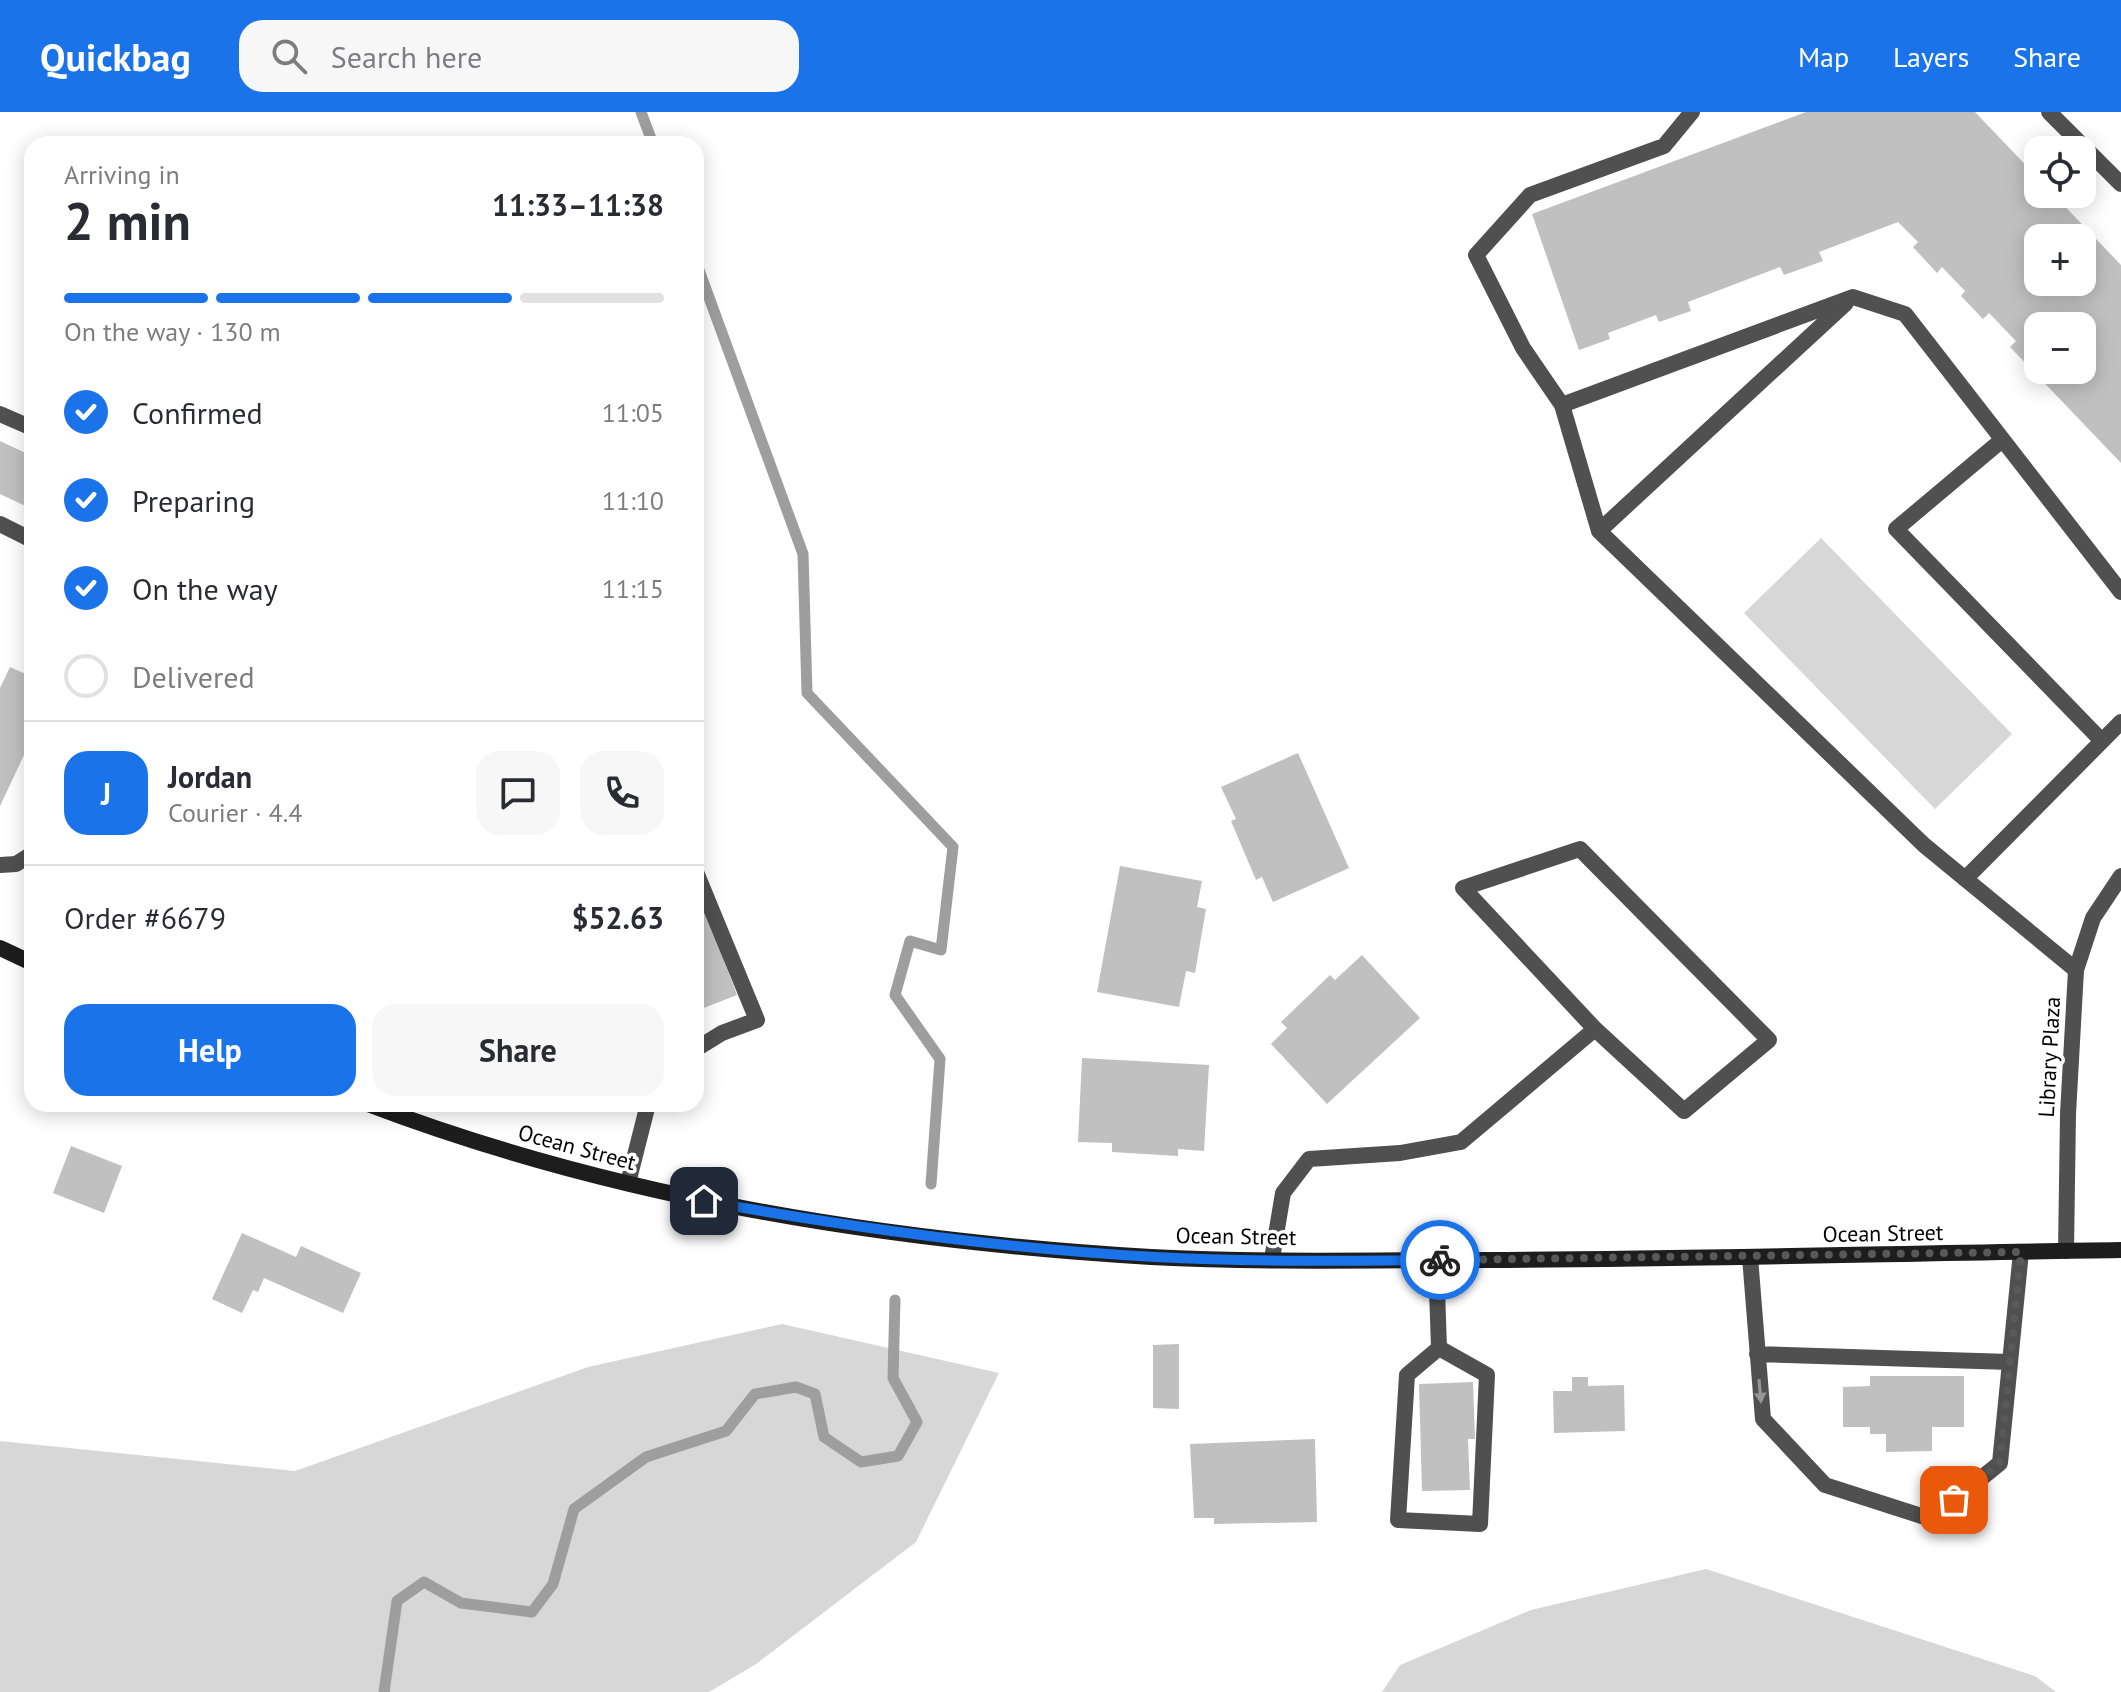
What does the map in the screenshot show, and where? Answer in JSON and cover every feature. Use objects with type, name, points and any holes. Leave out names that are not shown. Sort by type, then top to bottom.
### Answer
[{"type":"main road","points":[[0,948],[24,959]]},
{"type":"main road","name":"Ocean Street","points":[[391,1112],[495,1148],[628,1183],[754,1210],[944,1239],[1156,1257],[1436,1260],[2121,1250]]},
{"type":"lane","points":[[1692,112],[1664,146],[1530,195],[1476,255],[1523,348],[1562,405],[1599,531],[1924,845],[2076,970]]},
{"type":"lane","points":[[2049,112],[2121,184]]},
{"type":"lane","points":[[1562,405],[1853,297],[1905,314],[2121,592]]},
{"type":"lane","points":[[1599,531],[1853,297]]},
{"type":"lane","points":[[0,414],[24,424]]},
{"type":"lane","points":[[2002,440],[1896,529],[2102,741]]},
{"type":"lane","points":[[0,524],[24,536]]},
{"type":"lane","points":[[1965,879],[2121,722]]},
{"type":"lane","points":[[1580,849],[1769,1040],[1684,1111],[1595,1029],[1524,953],[1463,888],[1580,849]]},
{"type":"lane","points":[[0,865],[16,864],[24,859]]},
{"type":"lane","name":"Library Plaza","points":[[2066,1251],[2068,1114],[2076,970],[2093,918],[2121,876]]},
{"type":"lane","points":[[704,891],[757,1020],[722,1033],[704,1044]]},
{"type":"lane","points":[[1272,1259],[1283,1193],[1309,1159],[1400,1153],[1461,1142],[1595,1029]]},
{"type":"lane","points":[[628,1183],[646,1112]]},
{"type":"lane","points":[[1750,1257],[1763,1419],[1825,1485],[1931,1519],[2000,1463],[2021,1252]]},
{"type":"lane","points":[[1436,1260],[1439,1348]]},
{"type":"lane","points":[[1439,1348],[1487,1375],[1480,1524],[1398,1520],[1407,1375],[1439,1348]]},
{"type":"lane","points":[[1757,1354],[2010,1362]]},
{"type":"shaded area","points":[[1821,538],[2012,734],[1935,809],[1744,613]]},
{"type":"shaded area","points":[[782,1324],[999,1373],[916,1542],[756,1664],[709,1692],[0,1692],[0,1441],[295,1471],[588,1367]]},
{"type":"shaded area","points":[[1706,1569],[2035,1676],[2056,1692],[1382,1692],[1400,1665],[1531,1610]]},
{"type":"building","points":[[1806,112],[1975,112],[2024,163],[2024,208],[2066,208],[2082,224],[2024,224],[2024,296],[2096,296],[2096,239],[2121,265],[2121,463],[2045,384],[2096,384],[2096,312],[2024,312],[2024,362],[2010,347],[2016,341],[1989,313],[1983,319],[1961,296],[1965,291],[1942,267],[1937,273],[1913,247],[1918,242],[1898,222],[1819,252],[1823,261],[1784,275],[1780,267],[1688,302],[1691,311],[1659,322],[1656,315],[1608,333],[1610,339],[1579,350],[1532,214]]},
{"type":"building","points":[[0,441],[24,452],[24,505],[0,494]]},
{"type":"building","points":[[10,667],[24,673],[24,755],[0,806],[0,688]]},
{"type":"building","points":[[1298,753],[1349,868],[1273,902],[1262,877],[1256,880],[1231,821],[1236,819],[1221,787]]},
{"type":"building","points":[[1120,866],[1202,881],[1197,907],[1206,909],[1195,973],[1186,971],[1179,1007],[1097,992]]},
{"type":"building","points":[[704,908],[737,995],[704,1008]]},
{"type":"building","points":[[1362,955],[1420,1018],[1327,1104],[1271,1044],[1287,1028],[1281,1022],[1330,975],[1335,980]]},
{"type":"building","points":[[1082,1058],[1209,1065],[1204,1151],[1178,1149],[1178,1156],[1112,1152],[1112,1143],[1078,1142]]},
{"type":"building","points":[[71,1146],[122,1166],[104,1213],[53,1193]]},
{"type":"building","points":[[242,1233],[296,1257],[301,1246],[361,1273],[343,1313],[264,1278],[258,1292],[253,1290],[242,1313],[212,1299]]},
{"type":"building","points":[[1179,1344],[1179,1409],[1153,1408],[1153,1345]]},
{"type":"building","points":[[1870,1376],[1964,1376],[1964,1427],[1932,1427],[1932,1451],[1886,1452],[1886,1434],[1870,1434],[1870,1427],[1843,1427],[1843,1387],[1870,1386]]},
{"type":"building","points":[[1572,1377],[1588,1377],[1588,1386],[1624,1385],[1625,1431],[1554,1433],[1553,1391],[1572,1391]]},
{"type":"building","points":[[1473,1382],[1475,1439],[1468,1439],[1470,1490],[1422,1491],[1419,1384]]},
{"type":"building","points":[[1315,1439],[1317,1522],[1214,1524],[1214,1518],[1194,1518],[1190,1444]]},
{"type":"building","points":[[1929,1466],[1952,1466],[1952,1486],[1929,1485]]},
{"type":"waterway","points":[[641,112],[650,136]]},
{"type":"waterway","points":[[704,284],[803,554],[807,693],[953,847],[941,950],[910,941],[895,995],[940,1059],[931,1184]]},
{"type":"waterway","points":[[384,1692],[397,1601],[424,1582],[461,1603],[532,1612],[553,1584],[574,1509],[646,1457],[726,1431],[755,1394],[796,1387],[815,1394],[824,1437],[861,1462],[898,1456],[917,1422],[893,1378],[895,1300]]},
{"type":"way so far","points":[[1440,1260],[2021,1252],[2000,1463],[1954,1500]]},
{"type":"route","points":[[704,1201],[944,1239],[1069,1251],[1156,1257],[1440,1260]]}]
